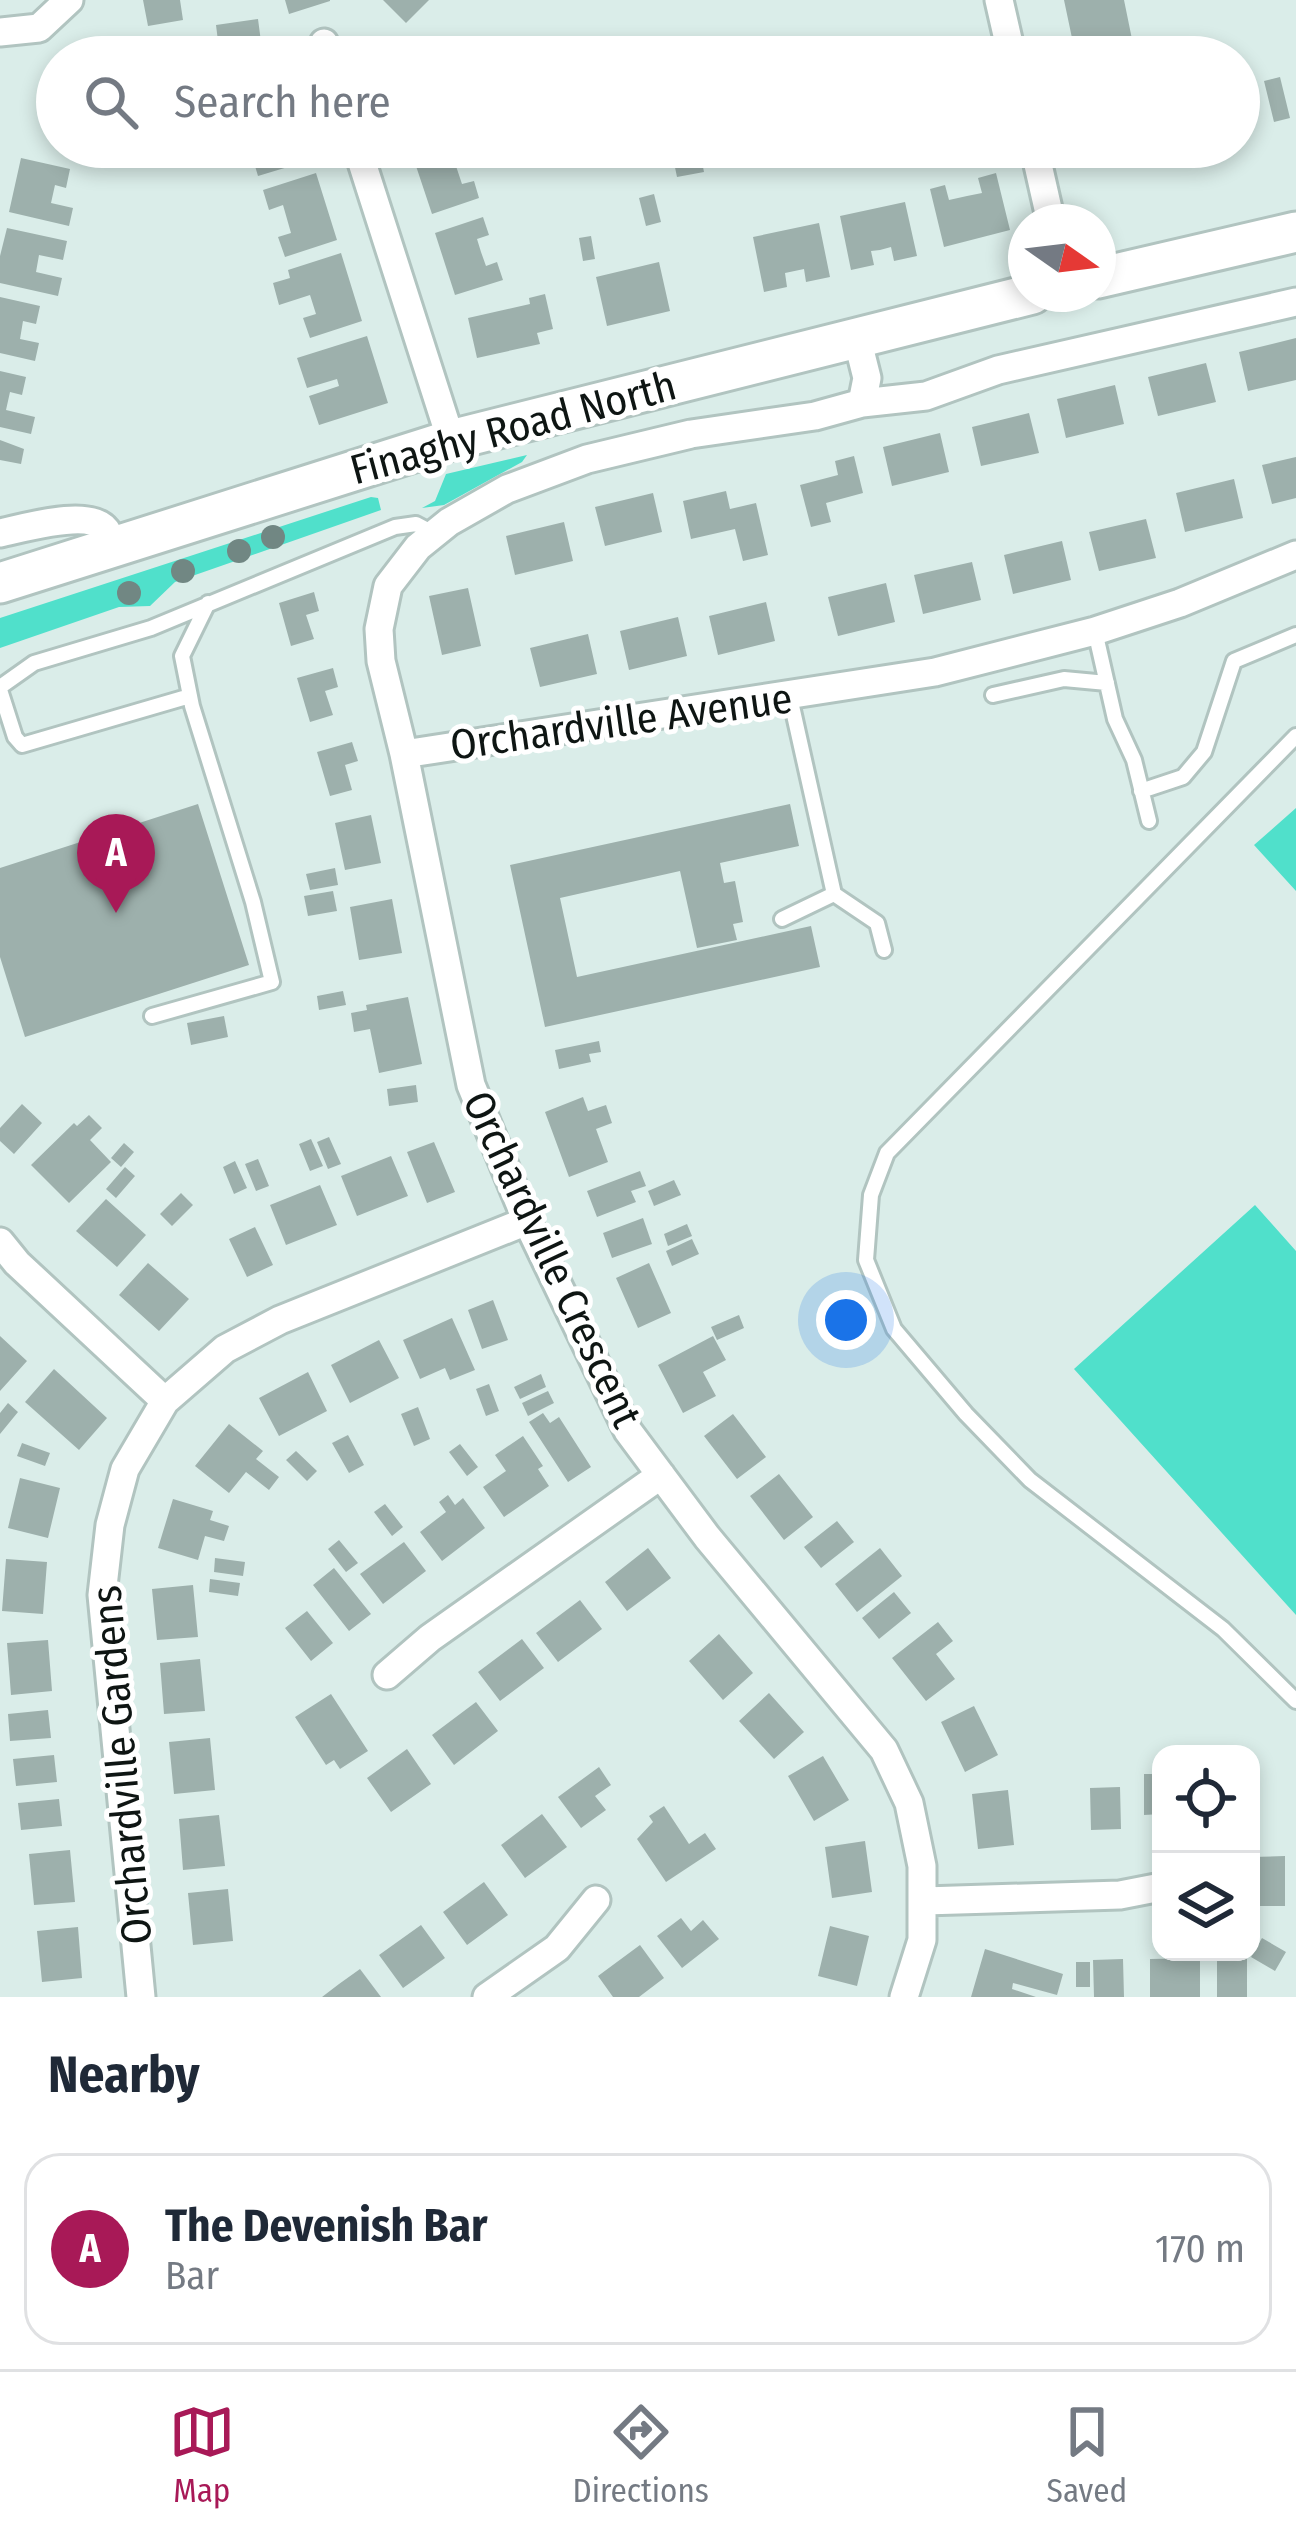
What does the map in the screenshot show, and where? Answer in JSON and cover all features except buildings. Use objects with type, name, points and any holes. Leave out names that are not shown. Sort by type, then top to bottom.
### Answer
[{"type":"street","points":[[0,32],[38,28],[69,0]]},
{"type":"street","points":[[999,0],[1007,36]]},
{"type":"street","points":[[364,168],[452,440]]},
{"type":"street","points":[[1039,168],[1048,204]]},
{"type":"street","points":[[1116,274],[1296,232]]},
{"type":"street","name":"Finaghy Road North","points":[[0,583],[452,440],[1008,300]]},
{"type":"street","name":"Orchardville Avenue","points":[[1296,302],[998,370],[926,396],[692,434],[586,459],[507,489],[433,533],[388,586],[380,610],[381,661],[404,754],[935,672],[1095,631],[1180,603],[1296,555]]},
{"type":"street","points":[[856,338],[866,378],[862,403]]},
{"type":"street","points":[[0,533],[81,520],[106,529],[114,549]]},
{"type":"street","name":"Orchardville Crescent","points":[[404,754],[471,1085],[527,1221],[628,1431],[884,1750],[908,1803],[922,1866],[924,1901],[922,1940],[904,1997]]},
{"type":"street","name":"Orchardville Gardens","points":[[141,1997],[102,1594],[110,1525],[125,1469],[165,1401],[225,1349],[280,1320],[527,1221]]},
{"type":"street","points":[[0,1242],[34,1280],[165,1401]]},
{"type":"street","name":"Orchardville Crescent","points":[[387,1676],[430,1638],[661,1475]]},
{"type":"street","points":[[924,1901],[1120,1895],[1152,1889]]},
{"type":"street","points":[[487,1997],[557,1948],[596,1900]]},
{"type":"lane","points":[[190,696],[22,746],[14,737],[0,689],[34,663],[151,628],[394,527],[416,524],[433,533]]},
{"type":"lane","points":[[152,1016],[272,982],[182,656],[208,603]]},
{"type":"lane","points":[[1095,631],[1115,719],[1134,760],[1149,821]]},
{"type":"lane","points":[[1142,791],[1183,777],[1204,752],[1234,661],[1296,635]]},
{"type":"lane","points":[[993,695],[1064,679],[1107,683]]},
{"type":"lane","points":[[790,697],[834,894],[877,923],[884,950]]},
{"type":"lane","points":[[1296,736],[887,1153],[871,1195],[866,1260],[894,1329],[965,1414],[1030,1480],[1223,1629],[1296,1701]]},
{"type":"lane","points":[[782,919],[834,894]]},
{"type":"green space","points":[[527,455],[444,505],[422,508],[435,501],[446,474]]},
{"type":"green space","points":[[378,498],[381,510],[175,582],[150,606],[119,607],[0,648],[0,618]]},
{"type":"green space","points":[[1296,808],[1296,891],[1254,845]]},
{"type":"green space","points":[[1255,1205],[1296,1251],[1296,1615],[1074,1369]]},
{"type":"place","name":"The Devenish Bar","points":[[116,913]]}]
